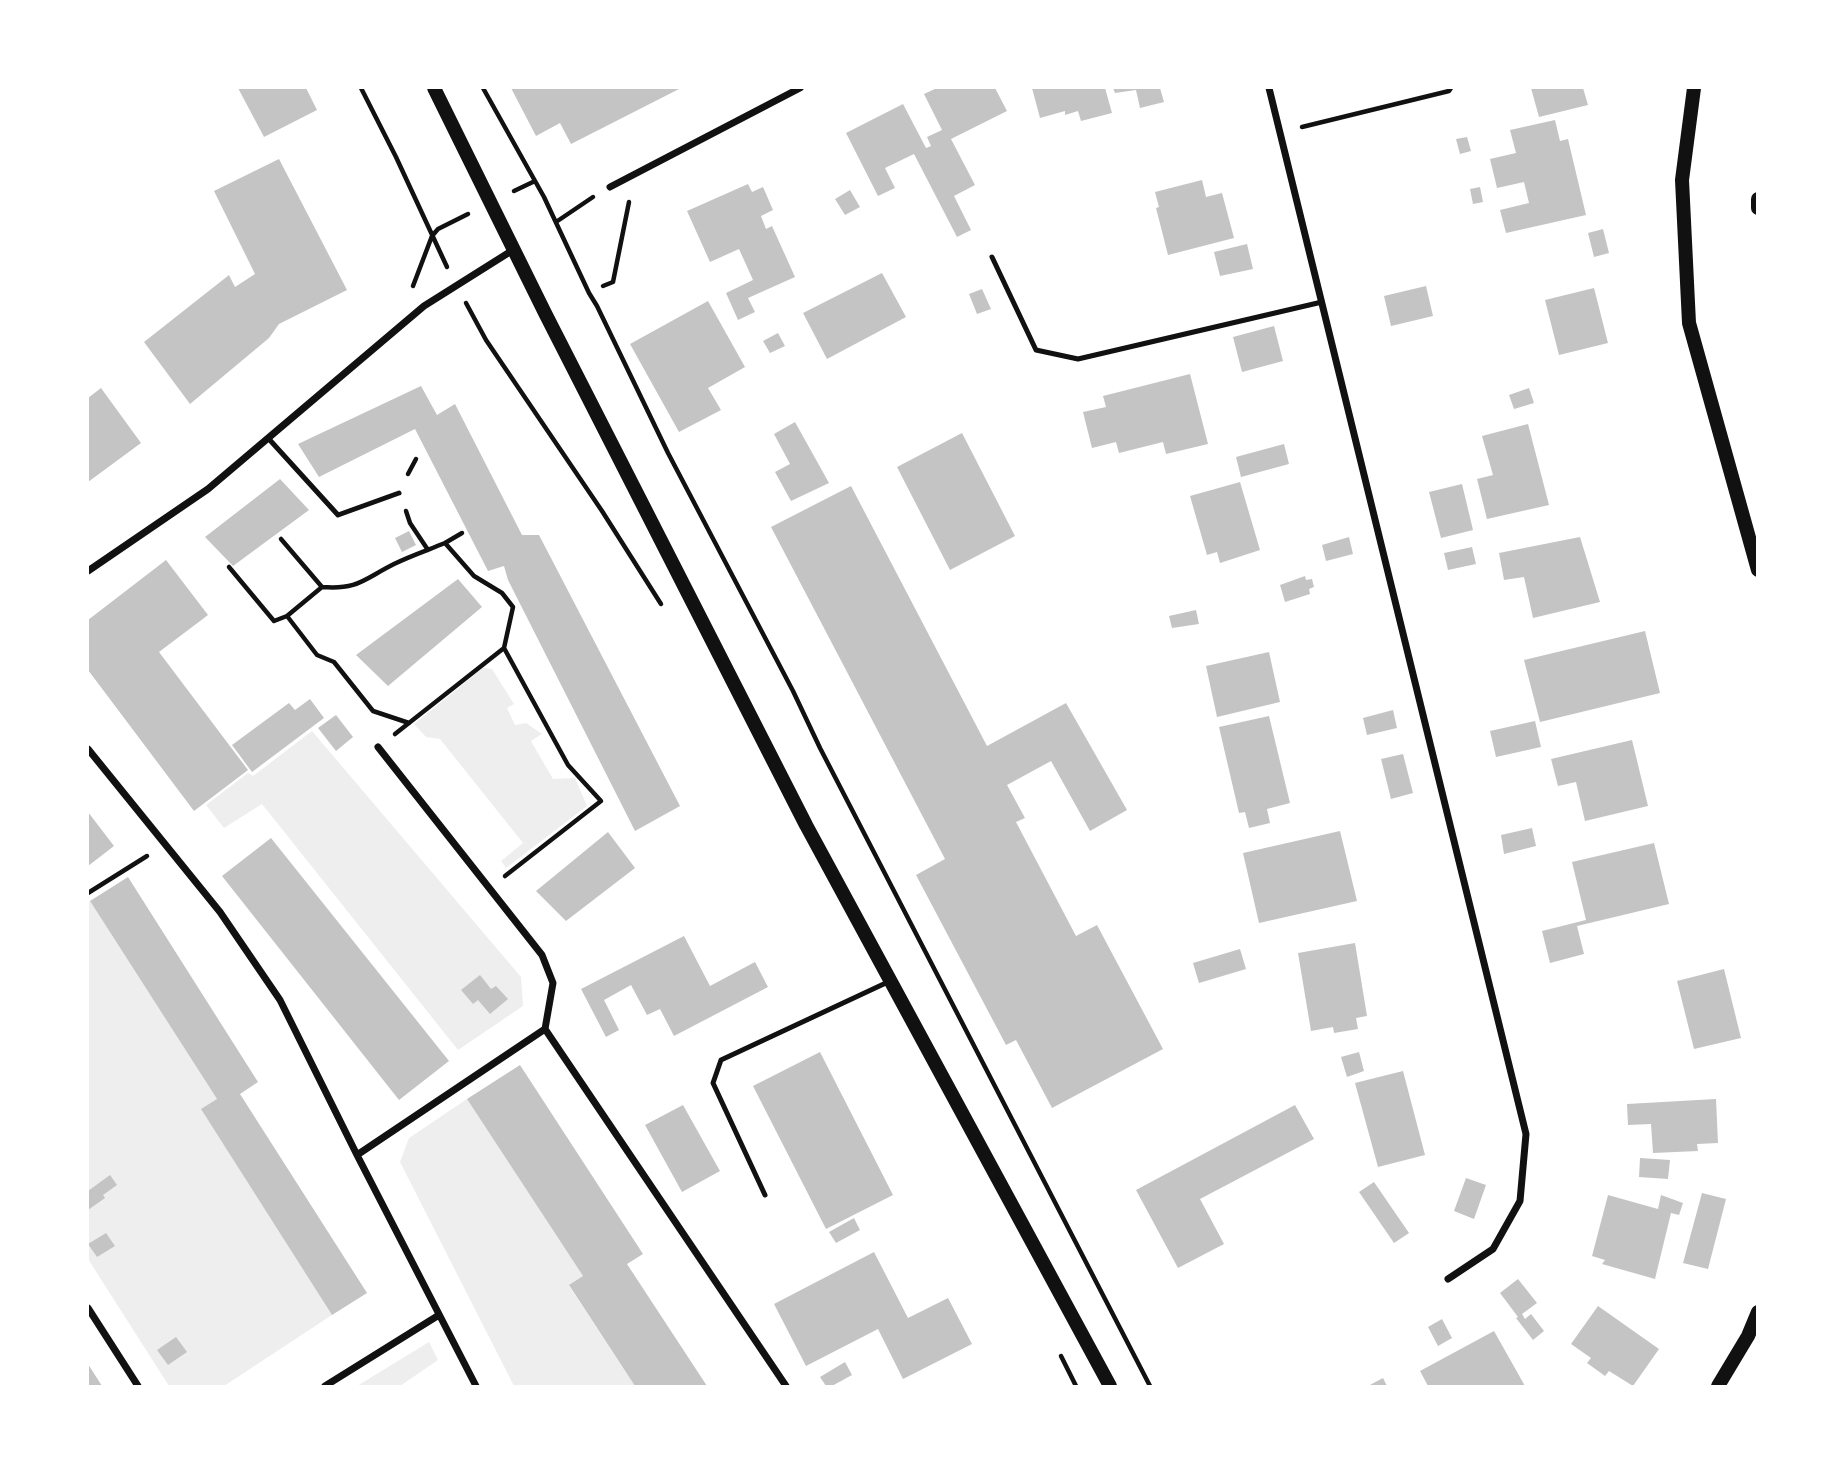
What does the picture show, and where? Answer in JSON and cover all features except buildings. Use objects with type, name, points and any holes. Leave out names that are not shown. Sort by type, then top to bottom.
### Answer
[{"type":"main road","points":[[434,88],[513,250],[806,825],[1110,1387]]},
{"type":"main road","points":[[1694,88],[1682,180],[1689,323],[1758,569]]},
{"type":"main road","points":[[1758,199],[1758,208]]},
{"type":"main road","points":[[1718,1387],[1748,1336],[1758,1312]]},
{"type":"street","points":[[610,187],[800,88]]},
{"type":"street","points":[[1269,88],[1526,1134],[1520,1201],[1493,1249],[1448,1279]]},
{"type":"street","points":[[88,571],[208,489],[424,306],[513,250]]},
{"type":"street","points":[[378,747],[542,955],[552,983],[545,1029],[786,1387]]},
{"type":"street","points":[[88,749],[220,912],[280,1000],[476,1387]]},
{"type":"street","points":[[357,1155],[545,1029]]},
{"type":"street","points":[[88,1308],[138,1387]]},
{"type":"street","points":[[326,1387],[439,1315]]},
{"type":"lane","points":[[992,257],[1037,350],[1078,359],[1322,302]]},
{"type":"lane","points":[[268,438],[338,515],[399,493]]},
{"type":"lane","points":[[765,1195],[712,1083],[721,1060],[891,981]]},
{"type":"path","points":[[361,88],[456,285]]},
{"type":"path","points":[[483,88],[535,181],[668,453],[1150,1387]]},
{"type":"path","points":[[1280,132],[1449,91],[1451,88]]},
{"type":"path","points":[[603,286],[612,282],[635,174]]},
{"type":"path","points":[[412,288],[432,236],[438,229],[535,181]]},
{"type":"path","points":[[556,222],[610,187]]},
{"type":"path","points":[[281,539],[322,587],[340,589],[355,586],[461,533]]},
{"type":"path","points":[[378,747],[504,648],[513,607],[502,593],[474,576],[445,543]]},
{"type":"path","points":[[229,567],[274,621],[287,617],[322,587]]},
{"type":"path","points":[[287,617],[317,655],[334,662],[373,711],[409,723]]},
{"type":"path","points":[[489,888],[601,800],[568,765],[504,648]]},
{"type":"path","points":[[88,894],[165,844]]},
{"type":"shaded area","points":[[483,668],[492,669],[514,704],[507,708],[515,725],[526,723],[542,734],[531,741],[553,779],[575,778],[587,806],[506,868],[501,861],[523,843],[440,739],[426,737],[414,724]]},
{"type":"shaded area","points":[[312,731],[521,977],[523,1006],[458,1050],[262,804],[224,828],[206,805],[248,773],[253,776]]},
{"type":"shaded area","points":[[90,901],[217,1099],[202,1110],[332,1315],[224,1386],[169,1386],[88,1259]]},
{"type":"shaded area","points":[[467,1099],[583,1276],[569,1286],[635,1386],[514,1386],[400,1162],[409,1138]]},
{"type":"shaded area","points":[[429,1342],[438,1360],[400,1386],[357,1386]]}]
